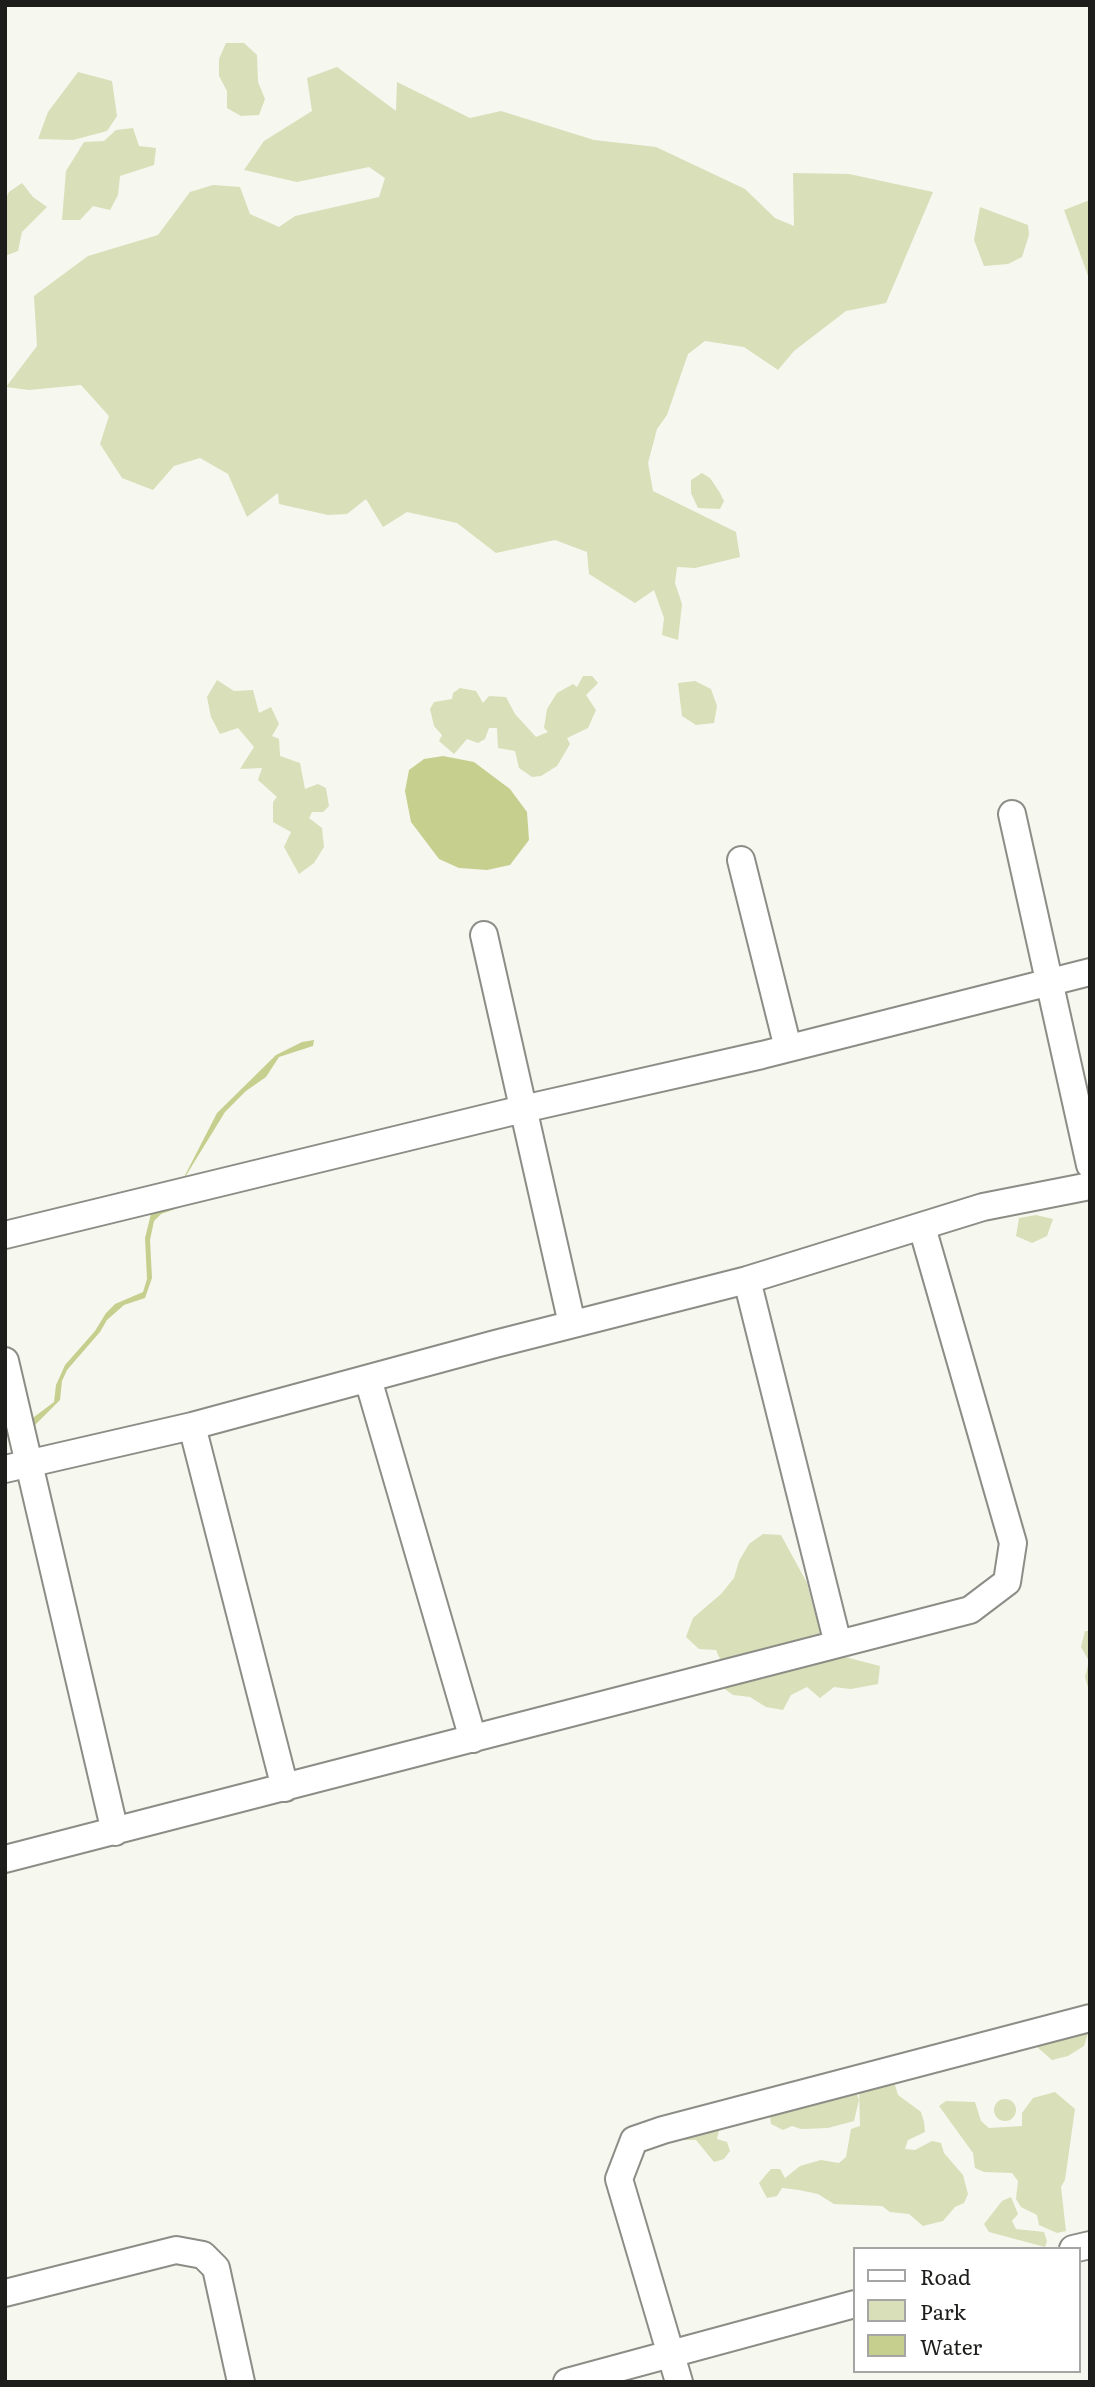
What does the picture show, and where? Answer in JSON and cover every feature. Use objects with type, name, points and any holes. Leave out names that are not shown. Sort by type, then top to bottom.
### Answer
[{"type":"street","points":[[1012,814],[1090,1165]]},
{"type":"street","points":[[741,860],[788,1048]]},
{"type":"street","points":[[484,935],[572,1324]]},
{"type":"street","points":[[5,1236],[523,1109],[788,1048],[1090,972]]},
{"type":"street","points":[[17,1466],[192,1426],[747,1280],[983,1206],[1090,1186]]},
{"type":"street","points":[[5,1859],[970,1610],[1007,1582],[1013,1544],[922,1227]]},
{"type":"street","points":[[747,1280],[838,1644]]},
{"type":"street","points":[[5,1361],[21,1432],[17,1466],[115,1832]]},
{"type":"street","points":[[368,1379],[473,1739]]},
{"type":"street","points":[[192,1426],[285,1788]]},
{"type":"street","points":[[679,2382],[619,2179],[634,2140],[663,2130],[1090,2018]]},
{"type":"street","points":[[5,2293],[176,2250],[204,2255],[216,2268],[241,2382]]},
{"type":"street","points":[[567,2382],[853,2305]]},
{"type":"green space","points":[[226,43],[244,43],[257,55],[258,82],[265,99],[259,115],[241,116],[227,108],[227,91],[219,76],[219,59]]},
{"type":"green space","points":[[337,67],[396,111],[397,82],[470,118],[501,111],[594,140],[656,147],[745,189],[775,218],[794,226],[793,173],[849,174],[933,192],[886,303],[846,311],[794,351],[778,370],[744,347],[705,341],[688,354],[667,415],[657,429],[648,463],[653,491],[736,532],[740,557],[695,568],[677,567],[675,583],[682,604],[678,640],[662,635],[664,618],[654,590],[635,603],[589,574],[587,552],[555,540],[496,553],[457,523],[407,512],[383,527],[366,499],[347,514],[328,515],[279,504],[278,493],[247,517],[228,474],[200,458],[174,466],[153,490],[122,478],[100,444],[109,416],[81,385],[29,390],[6,387],[37,346],[34,296],[88,256],[158,235],[190,192],[213,185],[240,187],[250,214],[279,227],[295,216],[379,197],[385,178],[369,167],[297,182],[244,170],[264,141],[312,111],[307,78]]},
{"type":"green space","points":[[78,72],[112,81],[117,116],[107,131],[73,140],[38,139],[48,112]]},
{"type":"green space","points":[[133,128],[139,146],[156,148],[154,165],[120,176],[118,195],[110,210],[93,206],[80,220],[62,220],[66,171],[84,142],[104,141],[116,130]]},
{"type":"green space","points":[[22,183],[33,197],[47,207],[22,232],[18,251],[5,256],[5,201],[9,192]]},
{"type":"green space","points":[[1090,200],[1090,281],[1064,210]]},
{"type":"green space","points":[[980,207],[1028,225],[1029,235],[1022,257],[1008,264],[984,266],[974,240]]},
{"type":"green space","points":[[702,473],[710,478],[724,501],[720,509],[698,508],[691,493],[691,480]]},
{"type":"green space","points":[[583,676],[592,676],[598,683],[586,695],[596,710],[588,728],[567,738],[570,744],[557,766],[541,776],[532,777],[519,768],[515,751],[498,748],[497,728],[489,728],[485,739],[478,743],[467,739],[454,754],[439,741],[442,735],[434,726],[430,709],[434,702],[452,699],[453,693],[460,688],[476,691],[483,703],[489,696],[506,697],[515,714],[536,737],[548,732],[544,728],[547,709],[557,693],[573,684],[577,687]]},
{"type":"green space","points":[[217,680],[234,691],[253,690],[259,713],[271,707],[279,724],[272,736],[279,739],[280,756],[300,763],[305,789],[318,784],[326,788],[329,806],[323,812],[312,812],[309,818],[322,828],[324,847],[314,863],[299,874],[284,847],[291,832],[273,822],[273,802],[277,797],[258,780],[262,768],[240,769],[254,747],[238,728],[220,734],[211,717],[207,697]]},
{"type":"green space","points":[[695,681],[711,689],[717,706],[714,723],[696,725],[682,716],[678,683]]},
{"type":"green space","points":[[1036,1215],[1053,1219],[1047,1236],[1032,1243],[1016,1236],[1019,1218]]},
{"type":"green space","points":[[763,1534],[781,1535],[807,1583],[820,1632],[830,1647],[845,1657],[880,1666],[878,1684],[851,1689],[834,1687],[820,1698],[807,1687],[791,1695],[783,1710],[766,1707],[750,1697],[733,1695],[719,1685],[723,1666],[716,1650],[699,1649],[686,1637],[693,1618],[721,1594],[734,1578],[739,1561],[749,1544]]},
{"type":"green space","points":[[1085,1631],[1090,1631],[1090,1694],[1085,1677],[1089,1661],[1081,1647]]},
{"type":"green space","points":[[1090,2027],[1084,2046],[1068,2056],[1052,2060],[1037,2047],[1045,2028]]},
{"type":"green space","points":[[888,2078],[895,2085],[898,2095],[921,2112],[924,2122],[925,2132],[908,2140],[905,2149],[915,2150],[932,2141],[941,2143],[944,2153],[963,2175],[968,2194],[964,2203],[955,2207],[943,2221],[923,2226],[909,2214],[890,2212],[882,2206],[834,2204],[818,2194],[799,2190],[782,2188],[777,2196],[767,2198],[759,2183],[771,2169],[780,2169],[785,2178],[800,2166],[821,2160],[839,2163],[846,2157],[851,2129],[860,2126],[859,2089]]},
{"type":"green space","points":[[852,2081],[859,2100],[854,2121],[828,2128],[801,2129],[792,2126],[783,2130],[771,2124],[770,2115]]},
{"type":"green space","points":[[1055,2092],[1075,2109],[1065,2180],[1061,2187],[1066,2231],[1057,2233],[1039,2225],[1037,2215],[1021,2207],[1016,2199],[1018,2181],[1012,2173],[984,2172],[975,2168],[973,2153],[939,2106],[946,2101],[975,2102],[981,2121],[989,2128],[1022,2126],[1022,2113],[1033,2098]]},
{"type":"green space","points":[[1005,2099],[1013,2102],[1016,2110],[1013,2118],[1005,2121],[997,2118],[994,2110],[997,2102]]},
{"type":"green space","points":[[715,2121],[719,2130],[717,2139],[727,2142],[730,2151],[724,2159],[714,2162],[696,2140],[676,2140],[675,2131]]},
{"type":"green space","points":[[1011,2197],[1018,2214],[1012,2221],[1016,2229],[1044,2232],[1047,2241],[1045,2247],[989,2232],[984,2224],[1002,2201]]},
{"type":"water","points":[[443,756],[474,762],[510,789],[527,812],[529,840],[510,865],[487,870],[459,868],[439,859],[411,822],[405,791],[409,770],[424,759]]},
{"type":"water","points":[[314,1040],[313,1046],[279,1057],[266,1077],[246,1091],[225,1112],[179,1187],[217,1113],[276,1055],[302,1042]]},
{"type":"water","points":[[183,1199],[178,1208],[161,1214],[154,1221],[150,1240],[152,1278],[145,1298],[124,1305],[107,1320],[67,1370],[62,1381],[60,1400],[29,1431],[28,1425],[34,1417],[54,1402],[56,1385],[65,1365],[95,1331],[106,1313],[115,1304],[143,1292],[147,1279],[145,1238],[151,1214]]}]
